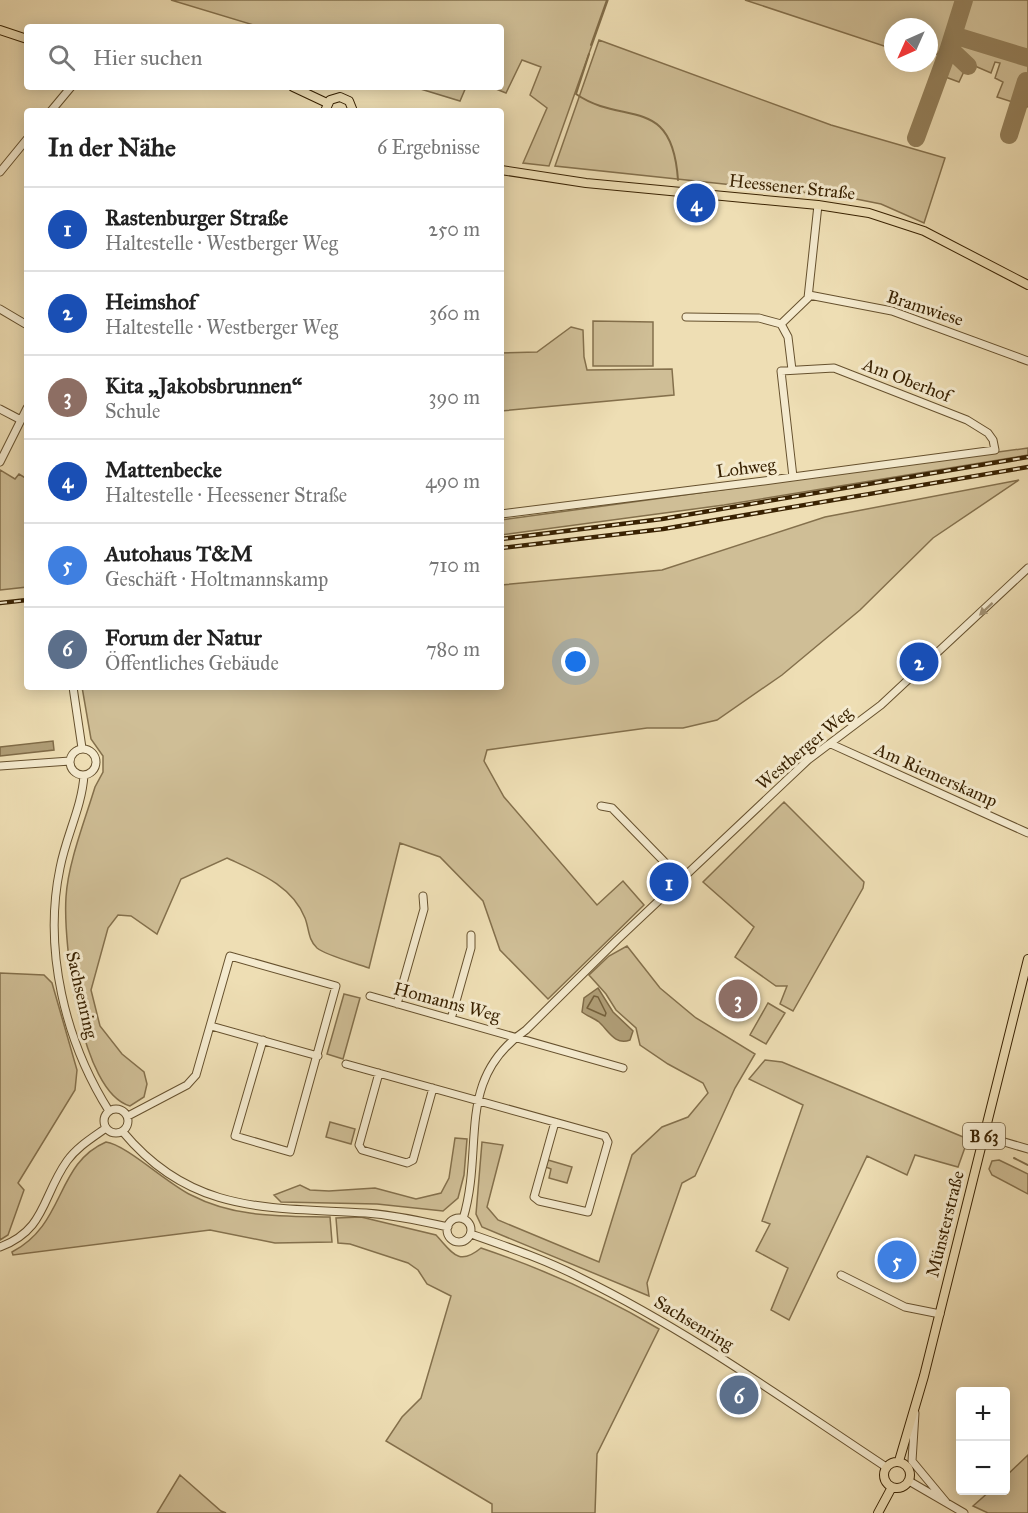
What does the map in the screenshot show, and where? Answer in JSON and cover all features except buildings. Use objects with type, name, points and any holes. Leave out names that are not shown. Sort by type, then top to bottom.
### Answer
[{"type":"main road","points":[[0,30],[24,38]]},
{"type":"main road","points":[[298,90],[326,107],[335,98],[344,98],[352,104],[353,108]]},
{"type":"main road","name":"Heessener Straße","points":[[504,170],[586,183],[818,205],[869,213],[908,225],[963,250],[1028,285]]},
{"type":"main road","name":"Münsterstraße","points":[[899,1461],[940,1314],[1028,959]]},
{"type":"main road","points":[[899,1461],[908,1467],[909,1481],[903,1487],[892,1487],[884,1480],[886,1467],[899,1461]]},
{"type":"main road","points":[[878,1513],[892,1487]]},
{"type":"street","points":[[54,108],[68,90]]},
{"type":"street","points":[[0,172],[24,143]]},
{"type":"street","points":[[781,324],[808,295],[818,205]]},
{"type":"street","name":"Bramwiese","points":[[808,295],[892,311],[1028,361]]},
{"type":"street","points":[[0,309],[24,323]]},
{"type":"street","points":[[686,317],[759,318],[781,324],[788,337],[792,370],[781,371],[794,477]]},
{"type":"street","name":"Am Oberhof","points":[[792,370],[834,368],[967,420],[988,433],[993,440],[995,450]]},
{"type":"street","points":[[0,409],[21,420]]},
{"type":"street","points":[[0,462],[24,414]]},
{"type":"street","name":"Lohweg","points":[[504,514],[995,450]]},
{"type":"street","name":"Westberger Weg","points":[[463,1219],[469,1196],[478,1101],[487,1071],[498,1054],[808,760],[881,705],[1028,568]]},
{"type":"street","points":[[73,690],[82,748],[74,753],[70,761],[74,771],[84,775]]},
{"type":"street","name":"Am Riemerskamp","points":[[831,744],[1028,833]]},
{"type":"street","name":"Sachsenring","points":[[82,748],[92,751],[96,760],[93,770],[84,775],[82,796],[57,879],[54,925],[56,966],[83,1062],[109,1111]]},
{"type":"street","points":[[0,766],[70,761]]},
{"type":"street","points":[[601,806],[612,808],[681,879]]},
{"type":"street","points":[[397,1004],[424,909],[423,896]]},
{"type":"street","points":[[451,1019],[471,948],[471,935]]},
{"type":"street","points":[[128,1116],[192,1080],[196,1075],[230,956],[336,986],[290,1152],[235,1136],[263,1040]]},
{"type":"street","name":"Homanns Weg","points":[[370,996],[623,1068]]},
{"type":"street","points":[[211,1026],[318,1056]]},
{"type":"street","points":[[346,1064],[478,1101],[555,1122],[605,1136],[608,1139],[588,1212],[538,1201],[534,1197],[555,1122]]},
{"type":"street","points":[[379,1073],[359,1145],[362,1150],[396,1160],[407,1163],[413,1160],[433,1088]]},
{"type":"street","points":[[120,1110],[128,1116],[128,1126],[123,1132],[114,1134],[106,1128],[104,1119],[109,1111],[120,1110]]},
{"type":"street","points":[[0,1247],[22,1235],[35,1223],[66,1162],[80,1146],[106,1128]]},
{"type":"street","name":"Sachsenring","points":[[123,1132],[165,1172],[196,1190],[221,1200],[279,1210],[384,1215],[448,1227],[448,1234],[456,1242],[467,1240],[471,1234],[579,1277],[657,1317],[727,1360],[886,1467]]},
{"type":"street","points":[[984,1136],[1028,1149]]},
{"type":"street","points":[[448,1227],[453,1220],[463,1219],[470,1225],[471,1234]]},
{"type":"street","points":[[841,1275],[899,1305],[940,1314]]},
{"type":"street","points":[[915,1407],[912,1461],[946,1502]]},
{"type":"street","points":[[909,1481],[964,1513]]},
{"type":"shaded area","points":[[171,0],[608,0],[549,166],[523,163],[547,108],[530,95],[541,67],[522,60],[506,93],[498,90],[504,90],[504,24],[250,24]]},
{"type":"shaded area","points":[[745,0],[1028,0],[1028,107],[997,97],[1003,82],[995,78],[1000,63],[995,62],[991,73],[968,63],[959,82],[940,75],[947,55],[938,53],[938,18],[884,18],[884,46]]},
{"type":"shaded area","points":[[599,40],[831,125],[945,158],[924,223],[881,204],[846,197],[555,166]]},
{"type":"shaded area","points":[[424,90],[465,90],[460,101]]},
{"type":"shaded area","points":[[593,321],[653,322],[653,366],[593,366]]},
{"type":"shaded area","points":[[571,327],[583,330],[587,370],[672,369],[674,395],[504,411],[504,353],[537,352]]},
{"type":"shaded area","points":[[1028,448],[1028,455],[724,505],[504,535],[504,520]]},
{"type":"shaded area","points":[[0,470],[15,479],[19,474],[24,477],[24,587],[0,590]]},
{"type":"shaded area","points":[[1019,480],[933,538],[860,610],[782,675],[717,720],[683,728],[647,728],[487,750],[484,761],[504,797],[597,905],[623,881],[644,905],[548,999],[500,950],[483,901],[440,857],[400,843],[369,968],[334,957],[317,948],[310,938],[305,918],[299,907],[283,888],[227,858],[181,879],[157,934],[131,916],[118,915],[108,928],[91,990],[100,1026],[122,1054],[144,1072],[147,1084],[144,1097],[130,1106],[113,1095],[98,1074],[87,1046],[78,1014],[68,947],[67,884],[73,856],[95,787],[103,772],[103,756],[91,739],[83,690],[504,690],[504,585],[662,570],[825,517]]},
{"type":"shaded area","points":[[784,802],[864,882],[863,888],[793,1011],[780,1004],[787,986],[776,986],[735,957],[754,927],[703,882]]},
{"type":"shaded area","points":[[627,946],[660,988],[696,1018],[755,1054],[735,1088],[695,1176],[682,1183],[647,1283],[649,1296],[482,1227],[476,1214],[482,1142],[503,1145],[487,1207],[498,1220],[599,1262],[632,1155],[662,1127],[688,1117],[708,1093],[703,1083],[668,1064],[640,1045],[636,1028],[616,1010],[606,994],[589,975],[609,956]]},
{"type":"shaded area","points":[[0,973],[44,975],[52,983],[77,1070],[75,1090],[18,1183],[24,1190],[8,1235],[0,1240]]},
{"type":"shaded area","points":[[344,994],[360,998],[343,1059],[327,1054]]},
{"type":"shaded area","points":[[768,1003],[785,1013],[766,1044],[750,1035]]},
{"type":"shaded area","points":[[765,1060],[782,1062],[968,1139],[958,1167],[915,1155],[907,1175],[867,1156],[789,1320],[771,1310],[788,1268],[756,1251],[770,1224],[762,1221],[803,1105],[749,1079]]},
{"type":"shaded area","points":[[330,1122],[355,1129],[351,1144],[326,1137]]},
{"type":"shaded area","points":[[455,1138],[467,1139],[464,1175],[458,1198],[443,1211],[377,1204],[281,1202],[274,1195],[300,1185],[310,1190],[329,1191],[375,1188],[416,1199],[441,1193],[449,1178]]},
{"type":"shaded area","points":[[106,1142],[114,1144],[182,1190],[208,1203],[241,1212],[330,1217],[332,1242],[275,1243],[210,1230],[13,1255],[12,1252],[29,1240],[42,1226],[77,1165],[90,1152]]},
{"type":"shaded area","points":[[548,1160],[572,1167],[567,1183],[549,1178],[551,1169],[546,1167]]},
{"type":"shaded area","points":[[999,1160],[1028,1174],[1028,1194],[992,1175],[989,1169],[992,1161]]},
{"type":"shaded area","points":[[361,1217],[436,1235],[451,1252],[461,1257],[473,1254],[481,1248],[504,1256],[594,1294],[659,1329],[597,1454],[595,1513],[492,1513],[492,1504],[386,1441],[402,1417],[421,1398],[451,1296],[427,1284],[418,1270],[408,1263],[350,1244],[338,1243],[336,1218]]},
{"type":"shaded area","points":[[1028,1455],[1028,1513],[988,1513],[973,1506],[985,1495],[1010,1495],[1010,1472]]},
{"type":"shaded area","points":[[180,1475],[221,1511],[226,1513],[157,1513]]},
{"type":"water","points":[[53,741],[54,750],[0,756],[0,747]]},
{"type":"water","points":[[598,988],[613,1012],[633,1031],[630,1040],[616,1039],[599,1022],[582,1012],[584,998]]},
{"type":"waterway","points":[[591,45],[607,0]]},
{"type":"waterway","points":[[589,54],[576,94],[594,104],[643,117],[656,123],[666,134],[674,153],[678,180]]},
{"type":"waterway","points":[[1014,1158],[1028,1165]]},
{"type":"taxiway","points":[[964,0],[949,48],[968,66]]},
{"type":"taxiway","points":[[953,35],[1028,58]]},
{"type":"taxiway","points":[[916,138],[949,48]]},
{"type":"taxiway","points":[[1009,135],[1026,81]]},
{"type":"railway","points":[[504,539],[662,519],[1028,457]]},
{"type":"railway","points":[[504,548],[663,529],[1028,467]]},
{"type":"railway","points":[[0,603],[24,600]]},
{"type":"place","name":"Mattenbecke","points":[[696,203]]},
{"type":"place","name":"Heimshof","points":[[919,662]]},
{"type":"place","name":"Rastenburger Straße","points":[[669,882]]},
{"type":"place","name":"Kita „Jakobsbrunnen“","points":[[738,999]]},
{"type":"place","name":"Autohaus T&M","points":[[897,1260]]},
{"type":"place","name":"Forum der Natur","points":[[739,1395]]}]
